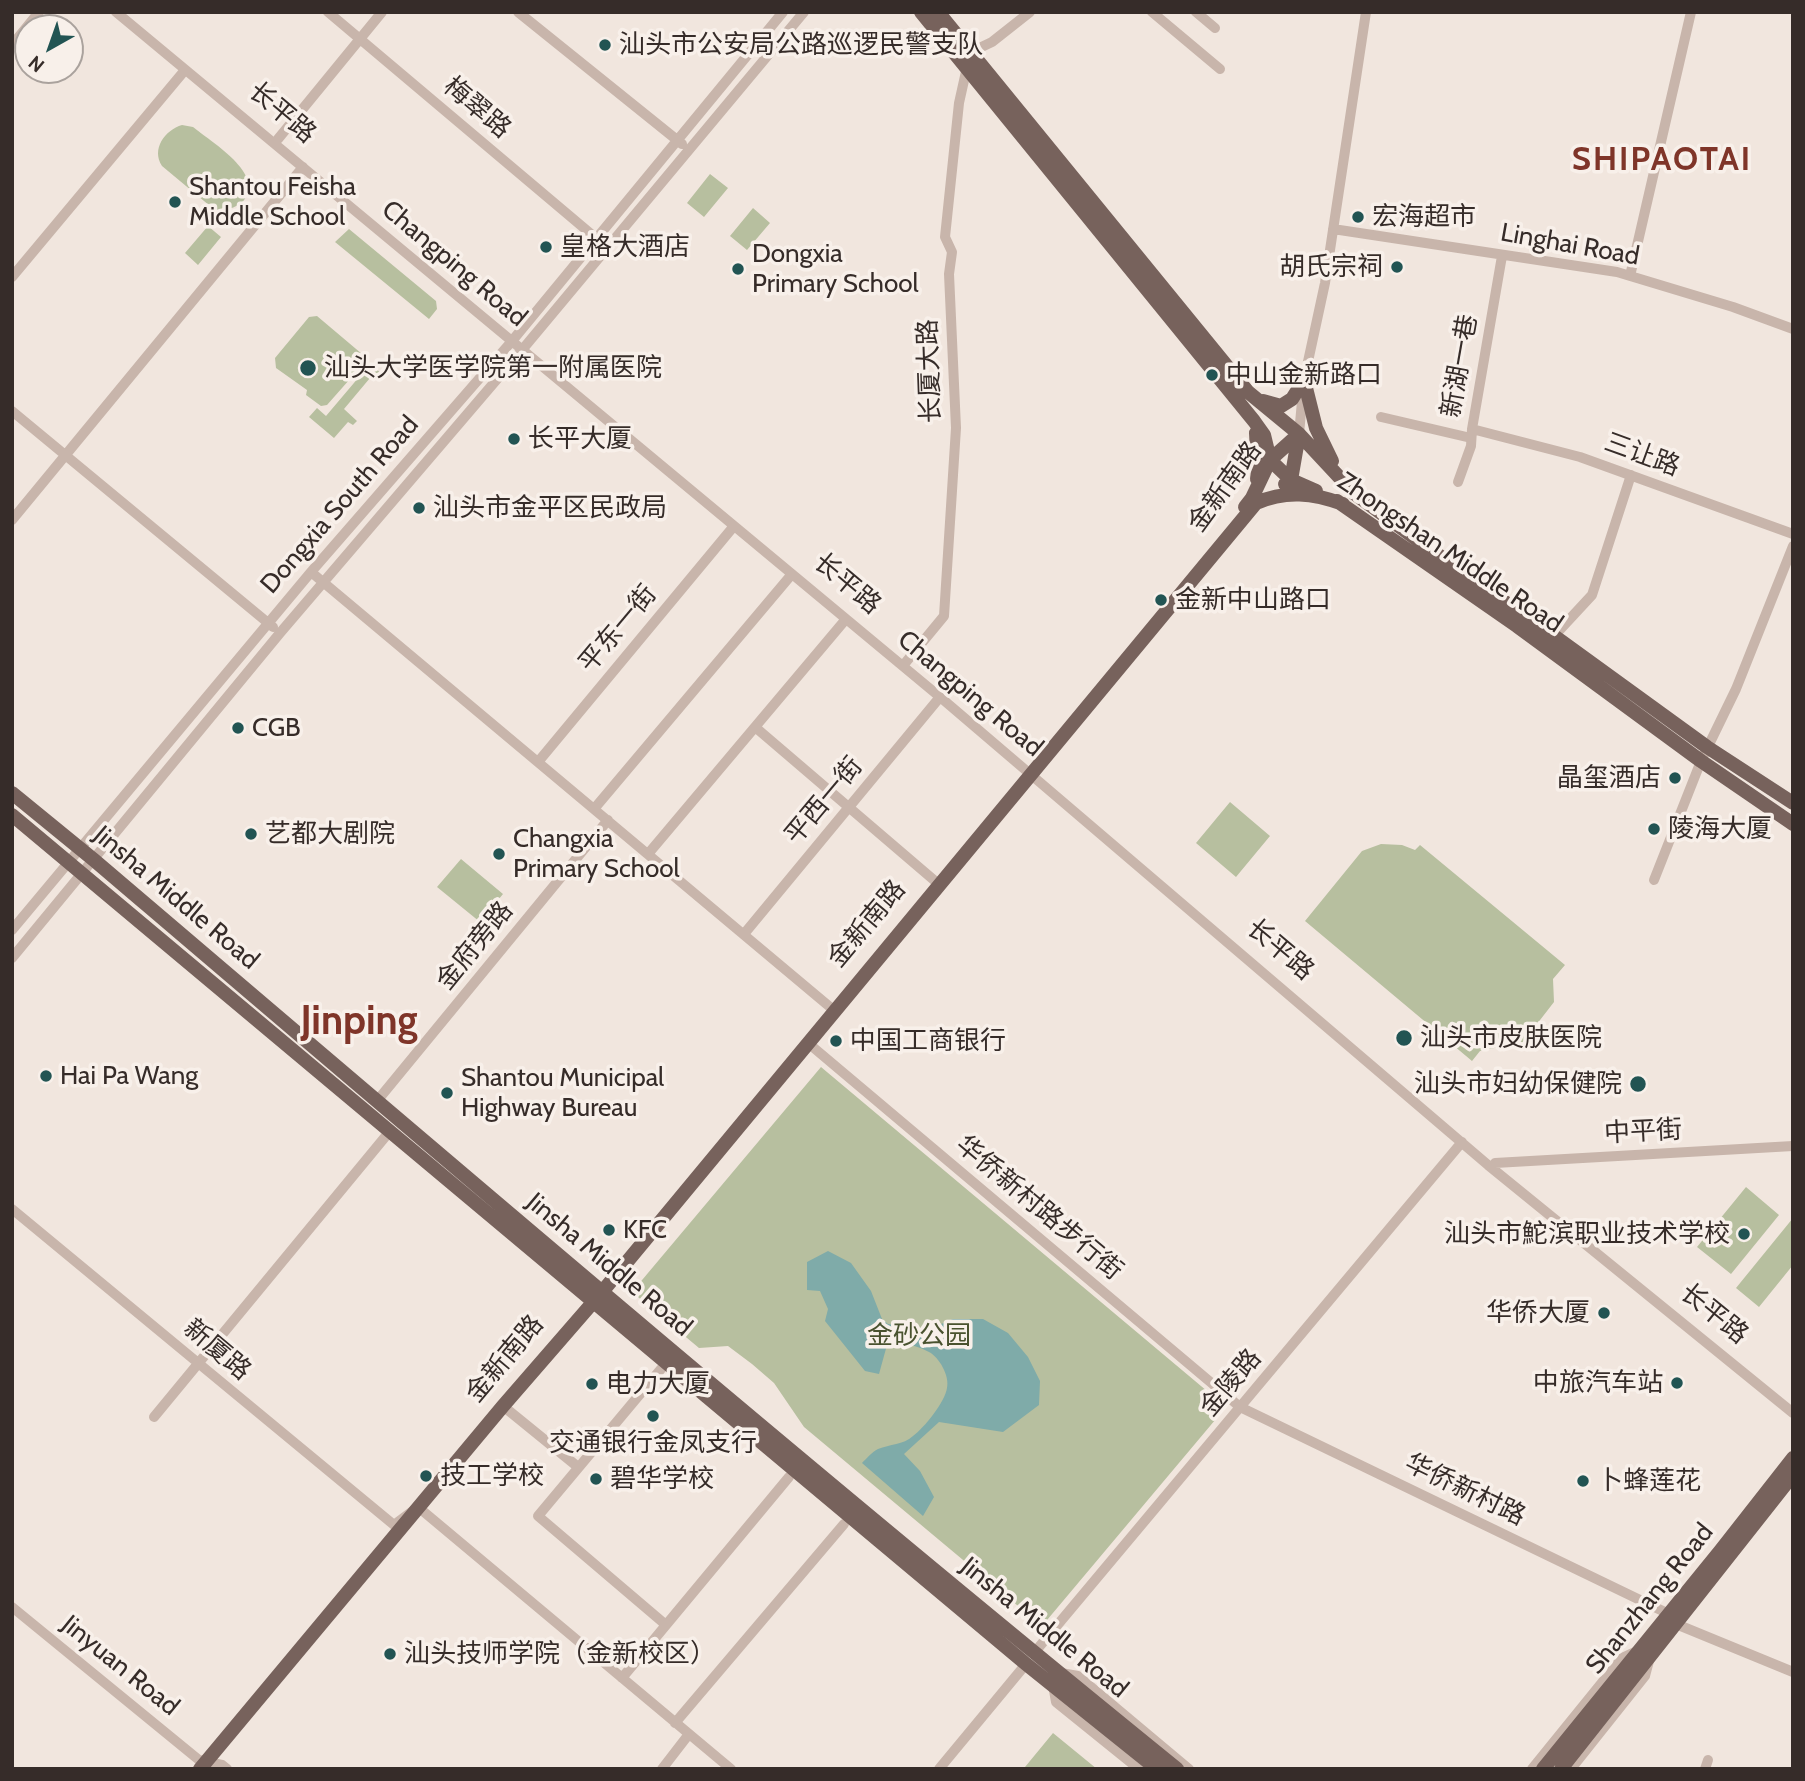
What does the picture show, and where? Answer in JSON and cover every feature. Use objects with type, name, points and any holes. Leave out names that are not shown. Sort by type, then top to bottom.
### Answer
[{"type":"main road","name":"Zhongshan Middle Road","points":[[921,12],[1254,421],[1264,435],[1270,460],[1291,480],[1343,504],[1704,754],[1793,803]]},
{"type":"main road","name":"Zhongshan Middle Road","points":[[938,12],[1248,392],[1299,434],[1354,493],[1554,636],[1793,824]]},
{"type":"main road","points":[[1248,392],[1272,405],[1281,406],[1292,398],[1304,380]]},
{"type":"main road","points":[[1304,380],[1320,437],[1339,475],[1354,493]]},
{"type":"main road","points":[[1254,421],[1258,471],[1254,501]]},
{"type":"main road","points":[[1254,501],[1291,480],[1299,434]]},
{"type":"main road","name":"金新南路","points":[[199,1765],[808,1043],[1254,501],[1270,460],[1299,434]]},
{"type":"main road","name":"金新南路","points":[[1254,501],[1307,494],[1343,504]]},
{"type":"main road","name":"金新南路","points":[[199,1765],[394,1525],[596,1295],[934,881],[1030,770]]},
{"type":"main road","name":"Jinsha Middle Road","points":[[12,793],[377,1101],[596,1295]]},
{"type":"main road","name":"Jinsha Middle Road","points":[[12,814],[390,1131],[596,1295],[1030,1658],[1177,1769]]},
{"type":"main road","name":"Shanzhang Road","points":[[1673,1619],[1793,1458]]},
{"type":"main road","name":"Shanzhang Road","points":[[1561,1769],[1599,1712],[1793,1475]]},
{"type":"main road","name":"Jinsha Middle Road","points":[[1056,1679],[1157,1769]]},
{"type":"main road","name":"Shanzhang Road","points":[[1543,1769],[1599,1712]]},
{"type":"street","points":[[13,44],[39,12]]},
{"type":"street","name":"Changping Road","points":[[116,12],[514,339]]},
{"type":"street","name":"长平路","points":[[127,12],[524,348],[906,663],[1495,1163],[1793,1411]]},
{"type":"street","name":"梅翠路","points":[[328,12],[597,239]]},
{"type":"street","points":[[278,139],[382,12]]},
{"type":"street","points":[[518,12],[689,150]]},
{"type":"street","name":"Dongxia South Road","points":[[12,930],[268,623],[514,339],[783,12]]},
{"type":"street","name":"Dongxia South Road","points":[[12,958],[280,633],[524,348],[804,12]]},
{"type":"street","points":[[971,52],[992,42],[1030,12]]},
{"type":"street","points":[[1196,12],[1215,27]]},
{"type":"street","name":"金新南路","points":[[1299,434],[1304,380],[1315,337],[1334,229],[1366,12]]},
{"type":"street","points":[[1630,276],[1691,12]]},
{"type":"street","points":[[1156,14],[1220,69]]},
{"type":"street","name":"长厦大路","points":[[906,663],[944,615],[956,428],[949,274],[952,252],[945,237],[958,103],[967,67]]},
{"type":"street","points":[[12,276],[186,70]]},
{"type":"street","points":[[12,520],[303,167]]},
{"type":"street","name":"Linghai Road","points":[[1334,229],[1617,272],[1733,307],[1793,329]]},
{"type":"street","name":"新湖一巷","points":[[1458,482],[1471,446],[1503,256]]},
{"type":"street","name":"Changping Road","points":[[524,348],[734,526],[1030,770],[1462,1142],[1793,1411]]},
{"type":"street","points":[[12,411],[280,633]]},
{"type":"street","name":"三让路","points":[[1381,417],[1580,457],[1793,534]]},
{"type":"street","points":[[1554,636],[1592,595],[1631,475]]},
{"type":"street","name":"平东一街","points":[[538,762],[734,526]]},
{"type":"street","points":[[1654,880],[1704,754],[1736,689],[1793,545]]},
{"type":"street","points":[[312,572],[830,1007]]},
{"type":"street","points":[[594,809],[792,574]]},
{"type":"street","points":[[648,854],[846,619]]},
{"type":"street","name":"平西一街","points":[[744,934],[940,697]]},
{"type":"street","points":[[755,727],[934,881]]},
{"type":"street","name":"金府旁路","points":[[377,1101],[608,820]]},
{"type":"street","name":"华侨新村路步行街","points":[[808,1043],[1240,1407]]},
{"type":"street","points":[[154,1418],[390,1131]]},
{"type":"street","name":"金陵路","points":[[939,1769],[1462,1142]]},
{"type":"street","name":"中平街","points":[[1495,1163],[1793,1146]]},
{"type":"street","name":"新厦路","points":[[12,1209],[394,1525]]},
{"type":"street","points":[[661,1369],[538,1516],[666,1625]]},
{"type":"street","points":[[503,1406],[578,1467]]},
{"type":"street","name":"华侨新村路","points":[[1240,1407],[1673,1619],[1793,1672]]},
{"type":"street","points":[[622,1678],[789,1478]]},
{"type":"street","points":[[394,1525],[418,1507],[731,1769]]},
{"type":"street","points":[[675,1723],[844,1524]]},
{"type":"street","name":"Jinyuan Road","points":[[12,1607],[199,1765]]},
{"type":"street","points":[[1532,1769],[1622,1658],[1645,1654],[1645,1676],[1572,1769]]},
{"type":"street","points":[[1139,1769],[1056,1702],[1056,1679],[1078,1676],[1189,1769]]},
{"type":"street","points":[[662,1769],[689,1734]]},
{"type":"street","points":[[199,1765],[222,1765],[227,1769]]},
{"type":"green space","points":[[182,125],[193,127],[232,157],[240,167],[249,187],[246,197],[237,206],[216,211],[162,166],[159,147],[170,131]]},
{"type":"green space","points":[[710,174],[728,188],[704,217],[687,203]]},
{"type":"green space","points":[[753,208],[770,223],[747,250],[730,236]]},
{"type":"green space","points":[[208,226],[221,237],[198,265],[185,253]]},
{"type":"green space","points":[[349,229],[436,301],[437,309],[429,319],[335,242]]},
{"type":"green space","points":[[317,316],[362,354],[365,362],[327,405],[321,406],[306,395],[307,390],[276,368],[275,358],[309,317]]},
{"type":"green space","points":[[370,364],[381,373],[374,381],[370,378],[344,409],[357,421],[353,425],[348,422],[334,438],[309,417],[317,408],[326,416]]},
{"type":"green space","points":[[1230,802],[1270,836],[1236,877],[1196,843]]},
{"type":"green space","points":[[1381,844],[1402,845],[1415,850],[1420,845],[1565,965],[1553,979],[1554,1002],[1523,1042],[1480,1051],[1472,1061],[1305,921],[1362,851]]},
{"type":"green space","points":[[461,859],[503,894],[480,922],[437,887]]},
{"type":"green space","name":"金砂公园","points":[[821,1067],[1226,1407],[1042,1626],[804,1427],[774,1383],[752,1364],[728,1346],[699,1348],[632,1292]]},
{"type":"green space","points":[[1746,1187],[1779,1215],[1731,1274],[1697,1247]]},
{"type":"green space","points":[[1793,1218],[1793,1265],[1759,1307],[1736,1288]]},
{"type":"green space","points":[[1053,1733],[1097,1769],[1025,1767]]},
{"type":"water","points":[[828,1251],[851,1263],[871,1291],[882,1319],[888,1324],[927,1330],[953,1319],[983,1319],[1008,1333],[1028,1357],[1040,1381],[1039,1405],[1003,1432],[939,1422],[904,1454],[920,1471],[934,1497],[923,1516],[862,1463],[876,1450],[905,1441],[923,1427],[945,1394],[947,1383],[943,1367],[929,1352],[898,1343],[887,1345],[879,1374],[865,1371],[825,1321],[828,1309],[820,1291],[807,1290],[807,1262]]},
{"type":"place","name":"汕头市公安局公路巡逻民警支队","points":[[605,45]]},
{"type":"place","name":"Shantou Feisha Middle School","points":[[175,202]]},
{"type":"place","name":"宏海超市","points":[[1358,217]]},
{"type":"place","name":"皇格大酒店","points":[[546,247]]},
{"type":"place","name":"胡氏宗祠","points":[[1397,267]]},
{"type":"place","name":"Dongxia Primary School","points":[[738,269]]},
{"type":"place","name":"汕头大学医学院第一附属医院","points":[[308,368]]},
{"type":"place","name":"中山金新路口","points":[[1212,375]]},
{"type":"place","name":"长平大厦","points":[[514,439]]},
{"type":"place","name":"汕头市金平区民政局","points":[[419,508]]},
{"type":"place","name":"金新中山路口","points":[[1161,600]]},
{"type":"place","name":"CGB","points":[[238,728]]},
{"type":"place","name":"晶玺酒店","points":[[1675,778]]},
{"type":"place","name":"陵海大厦","points":[[1654,829]]},
{"type":"place","name":"艺都大剧院","points":[[251,834]]},
{"type":"place","name":"Changxia Primary School","points":[[499,854]]},
{"type":"place","name":"汕头市皮肤医院","points":[[1404,1038]]},
{"type":"place","name":"中国工商银行","points":[[836,1041]]},
{"type":"place","name":"Hai Pa Wang","points":[[46,1076]]},
{"type":"place","name":"汕头市妇幼保健院","points":[[1638,1084]]},
{"type":"place","name":"Shantou Municipal Highway Bureau","points":[[447,1093]]},
{"type":"place","name":"KFC","points":[[609,1230]]},
{"type":"place","name":"汕头市鮀滨职业技术学校","points":[[1744,1234]]},
{"type":"place","name":"华侨大厦","points":[[1604,1313]]},
{"type":"place","name":"中旅汽车站","points":[[1677,1383]]},
{"type":"place","name":"电力大厦","points":[[592,1384]]},
{"type":"place","name":"交通银行金凤支行","points":[[653,1416]]},
{"type":"place","name":"技工学校","points":[[426,1476]]},
{"type":"place","name":"碧华学校","points":[[596,1479]]},
{"type":"place","name":"卜蜂莲花","points":[[1583,1481]]},
{"type":"place","name":"汕头技师学院（金新校区）","points":[[390,1654]]},
{"type":"district","name":"SHIPAOTAI","points":[[1662,160]]},
{"type":"district","name":"Jinping","points":[[359,1022]]}]
